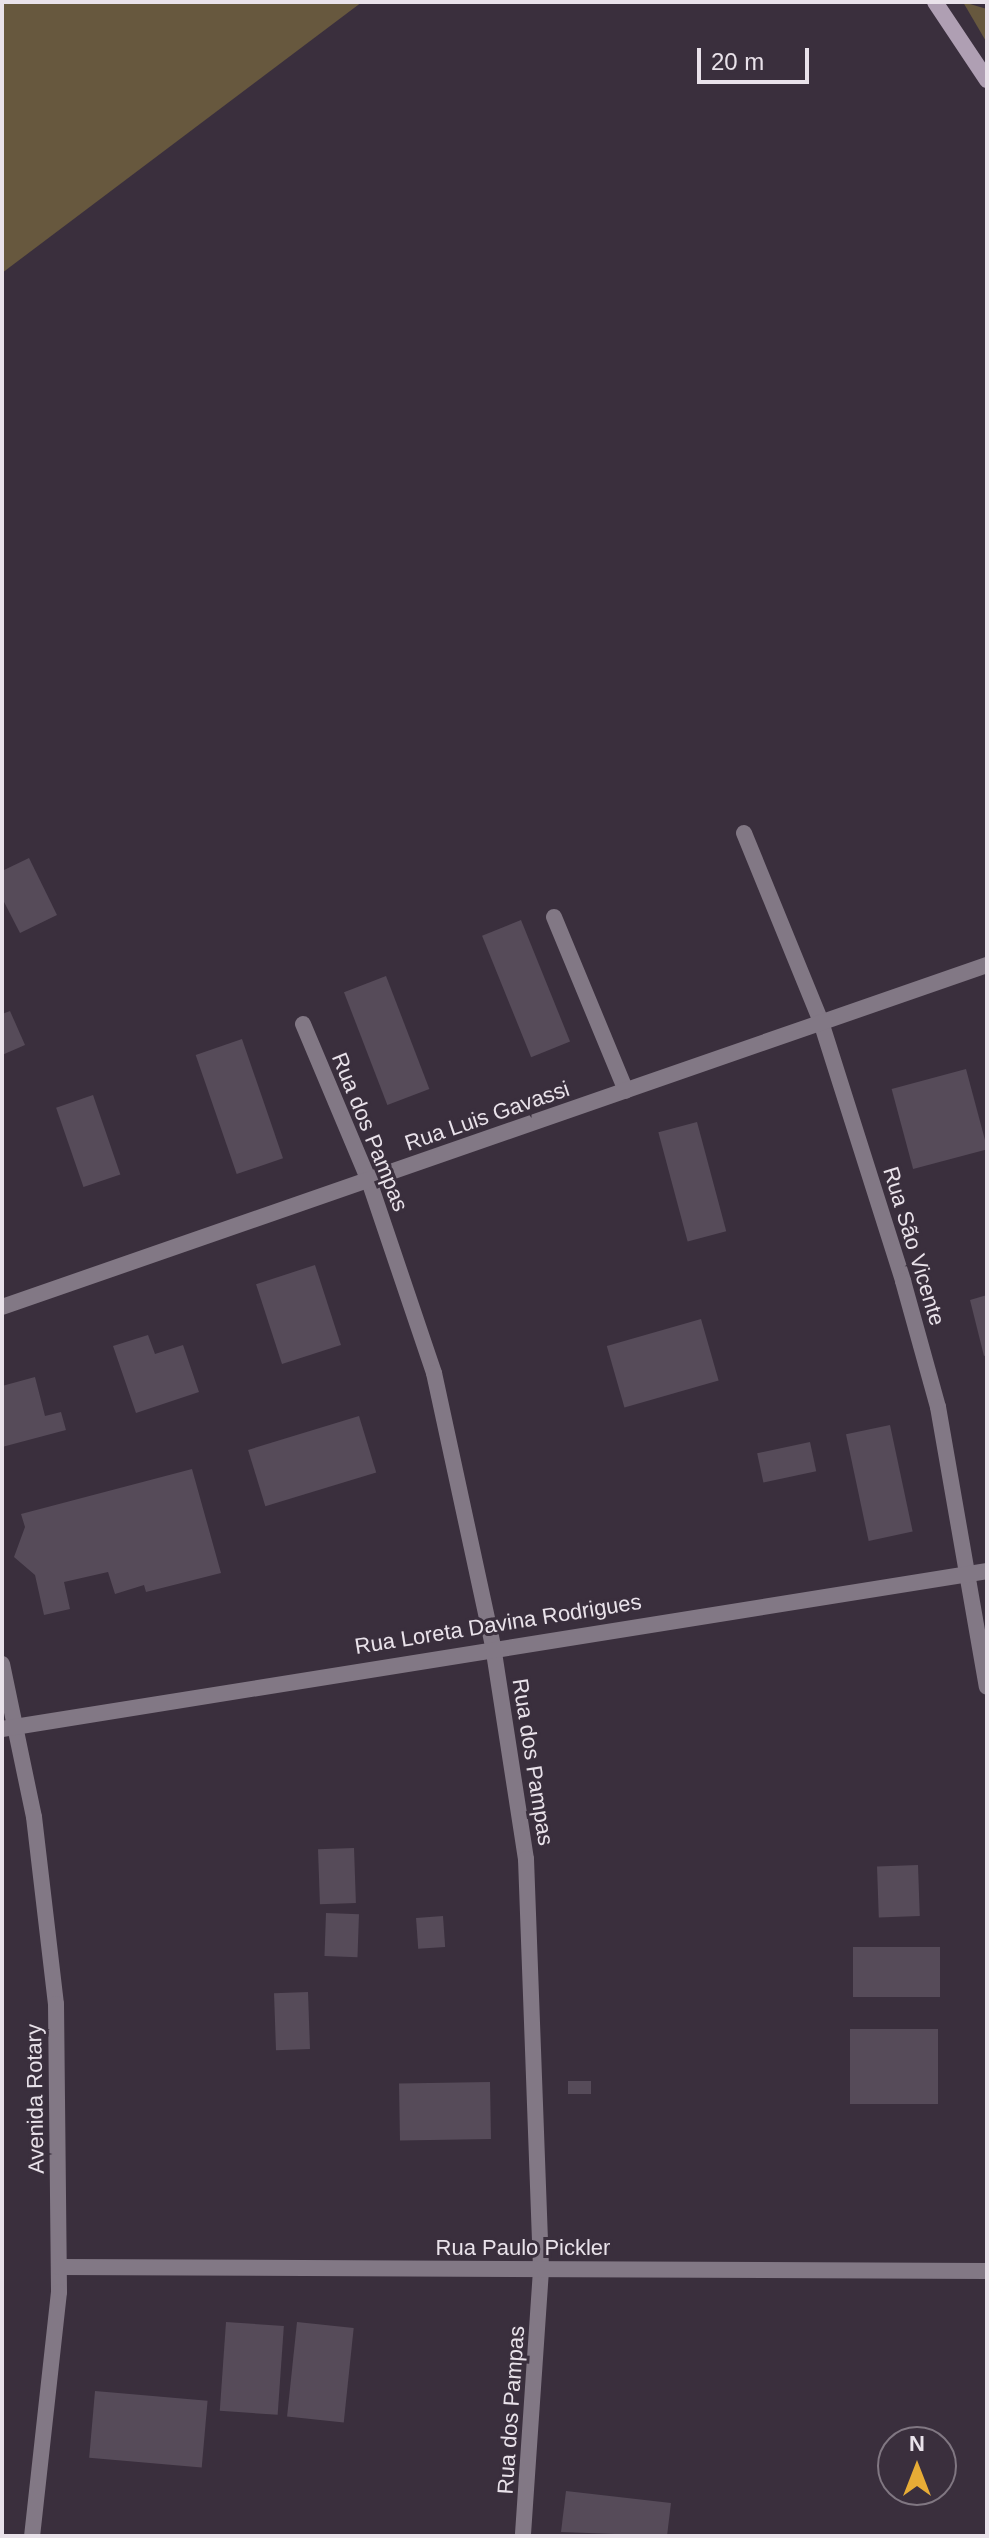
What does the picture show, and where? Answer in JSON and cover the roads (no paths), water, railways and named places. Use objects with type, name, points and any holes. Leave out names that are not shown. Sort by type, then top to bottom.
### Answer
[{"type":"street","points":[[935,2],[987,80]]},
{"type":"street","name":"Rua São Vicente","points":[[744,833],[821,1022],[938,1407],[987,1687]]},
{"type":"street","points":[[554,917],[626,1091]]},
{"type":"street","name":"Rua Luis Gavassi","points":[[2,1307],[987,965]]},
{"type":"street","name":"Rua dos Pampas","points":[[303,1024],[369,1181],[434,1373],[493,1646],[526,1859],[541,2270],[523,2536]]},
{"type":"street","name":"Rua Loreta Davina Rodrigues","points":[[10,1728],[493,1646],[987,1571]]},
{"type":"street","name":"Avenida Rotary","points":[[2,1664],[56,2004],[59,2267],[32,2536]]},
{"type":"street","name":"Rua Paulo Pickler","points":[[59,2267],[987,2271]]}]
